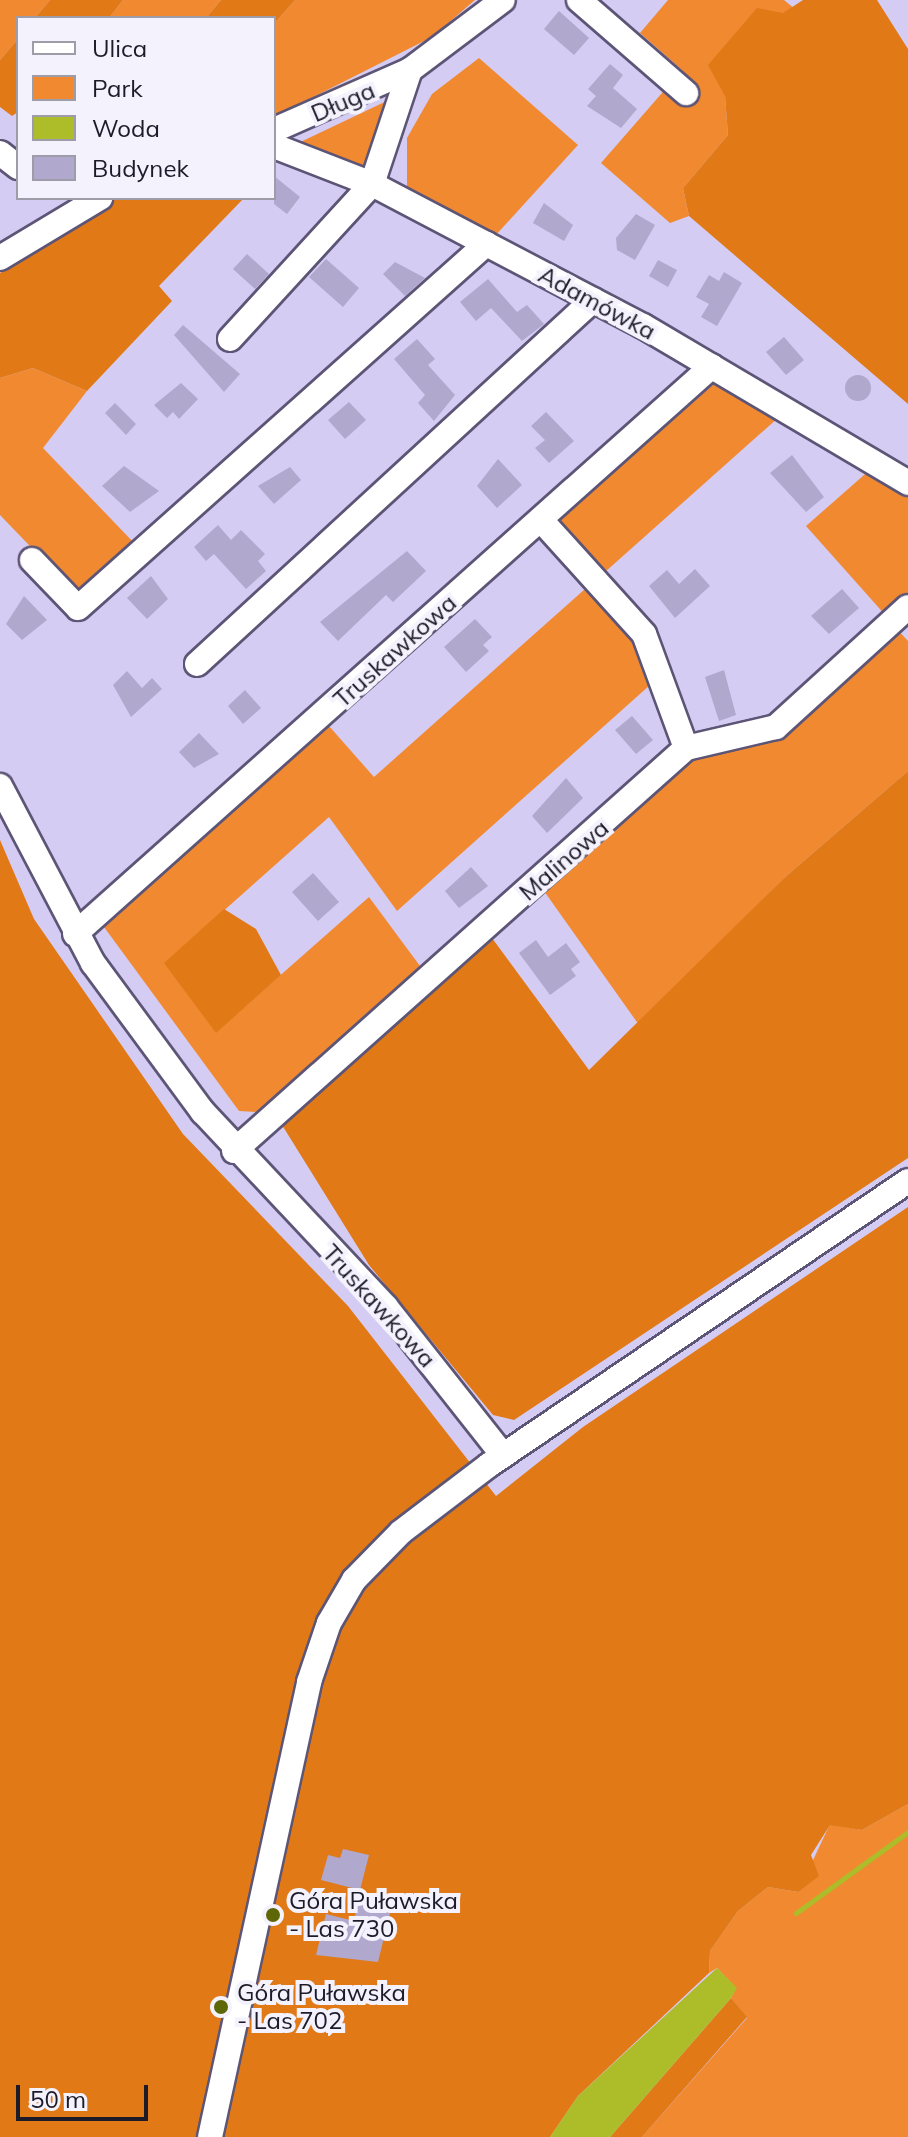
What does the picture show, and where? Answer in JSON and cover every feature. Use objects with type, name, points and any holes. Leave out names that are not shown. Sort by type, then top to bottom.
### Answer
[{"type":"street","name":"Długa","points":[[276,129],[410,70],[503,0]]},
{"type":"street","points":[[579,0],[686,93]]},
{"type":"street","name":"Długa","points":[[372,184],[410,70]]},
{"type":"street","name":"Adamówka","points":[[276,147],[372,184],[593,300],[712,366],[908,483]]},
{"type":"street","points":[[0,153],[16,165]]},
{"type":"street","points":[[230,339],[372,184]]},
{"type":"street","points":[[0,258],[82,202]]},
{"type":"street","points":[[32,560],[78,608],[486,244]]},
{"type":"street","points":[[197,664],[593,300]]},
{"type":"street","name":"Truskawkowa","points":[[75,934],[542,521],[712,366]]},
{"type":"street","points":[[542,521],[655,651],[686,748],[776,727],[908,607]]},
{"type":"street","name":"Malinowa","points":[[234,1151],[686,748]]},
{"type":"street","name":"Truskawkowa","points":[[0,786],[75,934],[234,1151],[386,1307],[503,1455]]},
{"type":"street","points":[[210,2137],[309,1682],[329,1623],[389,1542],[503,1455],[908,1181]]},
{"type":"green space","points":[[0,0],[50,0],[37,16],[16,16],[16,41],[0,60]]},
{"type":"green space","points":[[123,0],[221,0],[208,16],[111,16]]},
{"type":"green space","points":[[295,0],[475,0],[432,37],[276,116],[276,22]]},
{"type":"green space","points":[[668,0],[784,0],[795,9],[783,13],[725,96],[728,135],[683,188],[689,216],[670,223],[601,163],[682,70],[640,33]]},
{"type":"green space","points":[[479,58],[578,145],[494,237],[407,189],[407,138],[432,94]]},
{"type":"green space","points":[[393,98],[366,173],[292,146]]},
{"type":"green space","points":[[33,368],[87,391],[43,448],[136,545],[79,597],[0,515],[0,378]]},
{"type":"green space","points":[[716,382],[779,417],[605,572],[558,521]]},
{"type":"green space","points":[[872,468],[908,488],[908,598],[887,617],[806,526]]},
{"type":"green space","points":[[585,589],[637,647],[650,685],[397,911],[329,817],[165,963],[216,1032],[369,897],[420,966],[257,1112],[239,1111],[104,927],[329,726],[374,777]]},
{"type":"green space","points":[[896,628],[908,641],[908,771],[784,878],[639,1025],[544,891],[702,751],[783,732]]},
{"type":"green space","points":[[908,1804],[908,2137],[642,2137],[747,2018],[731,1998],[736,1988],[717,1968],[709,1973],[710,1951],[738,1911],[768,1887],[798,1892],[830,1824],[862,1830]]},
{"type":"shaded area","points":[[50,0],[123,0],[111,16],[37,16]]},
{"type":"shaded area","points":[[221,0],[295,0],[276,22],[276,16],[208,16]]},
{"type":"shaded area","points":[[803,0],[877,0],[908,49],[908,404],[689,216],[683,188],[728,135],[725,96],[708,65],[757,8],[783,13]]},
{"type":"shaded area","points":[[16,41],[16,113],[12,116],[0,107],[0,60]]},
{"type":"shaded area","points":[[114,200],[242,200],[159,286],[172,301],[87,391],[33,368],[0,378],[0,273]]},
{"type":"shaded area","points":[[908,771],[908,1158],[514,1420],[493,1415],[369,1265],[282,1125],[492,938],[589,1070],[784,878]]},
{"type":"shaded area","points":[[0,840],[34,919],[183,1134],[348,1306],[496,1496],[583,1427],[908,1207],[908,1804],[862,1830],[830,1825],[811,1855],[819,1876],[798,1892],[768,1887],[738,1911],[710,1951],[709,1973],[578,2096],[550,2137],[0,2137]]},
{"type":"shaded area","points":[[224,909],[256,929],[281,975],[216,1033],[164,963]]},
{"type":"shaded area","points":[[731,1998],[747,2017],[642,2137],[610,2137]]},
{"type":"water","points":[[717,1968],[737,1988],[731,1998],[610,2137],[550,2137],[578,2096]]},
{"type":"building","points":[[559,11],[589,38],[574,55],[544,29]]},
{"type":"building","points":[[610,64],[623,75],[613,88],[637,109],[621,128],[587,106],[596,96],[588,89]]},
{"type":"building","points":[[276,178],[300,197],[287,214],[274,204]]},
{"type":"building","points":[[544,203],[573,225],[564,241],[533,223]]},
{"type":"building","points":[[636,214],[655,225],[635,260],[617,250],[616,238]]},
{"type":"building","points":[[247,254],[269,274],[255,289],[233,269]]},
{"type":"building","points":[[326,259],[359,288],[343,307],[309,277]]},
{"type":"building","points":[[658,260],[677,270],[668,287],[649,276]]},
{"type":"building","points":[[395,262],[425,278],[405,296],[383,274]]},
{"type":"building","points":[[724,272],[742,283],[717,326],[701,317],[709,304],[696,297],[709,275],[719,281]]},
{"type":"building","points":[[488,279],[517,312],[527,305],[544,324],[522,341],[491,308],[476,321],[460,302]]},
{"type":"building","points":[[183,325],[240,374],[224,392],[174,335]]},
{"type":"building","points":[[784,337],[804,360],[786,375],[766,352]]},
{"type":"building","points":[[417,339],[435,359],[428,365],[455,395],[434,421],[418,403],[425,395],[394,359]]},
{"type":"building","points":[[858,375],[867,379],[871,388],[867,397],[858,401],[849,397],[845,388],[849,379]]},
{"type":"building","points":[[181,383],[198,399],[179,419],[173,412],[167,418],[154,405]]},
{"type":"building","points":[[349,402],[366,420],[345,439],[328,420]]},
{"type":"building","points":[[115,403],[136,424],[126,435],[105,413]]},
{"type":"building","points":[[546,412],[574,441],[549,463],[535,448],[545,440],[531,426]]},
{"type":"building","points":[[792,455],[824,497],[806,512],[770,473]]},
{"type":"building","points":[[498,459],[522,485],[497,508],[477,486]]},
{"type":"building","points":[[124,466],[159,491],[130,512],[102,486]]},
{"type":"building","points":[[290,467],[301,480],[274,504],[258,486]]},
{"type":"building","points":[[218,525],[231,540],[241,530],[265,554],[258,561],[266,571],[246,589],[214,554],[206,561],[194,547]]},
{"type":"building","points":[[407,551],[426,571],[393,602],[386,595],[338,641],[320,622]]},
{"type":"building","points":[[695,569],[710,586],[675,618],[649,586],[667,570],[679,584]]},
{"type":"building","points":[[151,576],[168,599],[147,619],[127,598]]},
{"type":"building","points":[[842,589],[859,608],[829,634],[811,616]]},
{"type":"building","points":[[24,596],[47,620],[22,640],[6,624]]},
{"type":"building","points":[[475,619],[492,637],[483,645],[489,651],[466,672],[444,647]]},
{"type":"building","points":[[724,670],[736,715],[719,721],[705,677]]},
{"type":"building","points":[[127,671],[142,688],[152,678],[162,689],[131,717],[113,685]]},
{"type":"building","points":[[245,690],[261,708],[243,724],[228,706]]},
{"type":"building","points":[[632,716],[653,740],[636,754],[615,730]]},
{"type":"building","points":[[199,733],[219,754],[194,768],[179,752]]},
{"type":"building","points":[[566,778],[583,798],[547,833],[532,816]]},
{"type":"building","points":[[471,867],[488,886],[459,908],[445,891]]},
{"type":"building","points":[[313,873],[339,902],[318,921],[292,892]]},
{"type":"building","points":[[536,940],[548,957],[566,943],[580,962],[571,969],[576,976],[550,995],[519,953]]},
{"type":"building","points":[[343,1849],[369,1855],[360,1890],[321,1880],[328,1855],[340,1858]]},
{"type":"building","points":[[358,1901],[391,1909],[378,1962],[316,1955],[326,1914],[354,1921]]},
{"type":"waterway","points":[[796,1913],[908,1832]]},
{"type":"place","name":"Góra Puławska - Las 730","points":[[273,1915]]},
{"type":"place","name":"Góra Puławska - Las 702","points":[[221,2007]]}]
